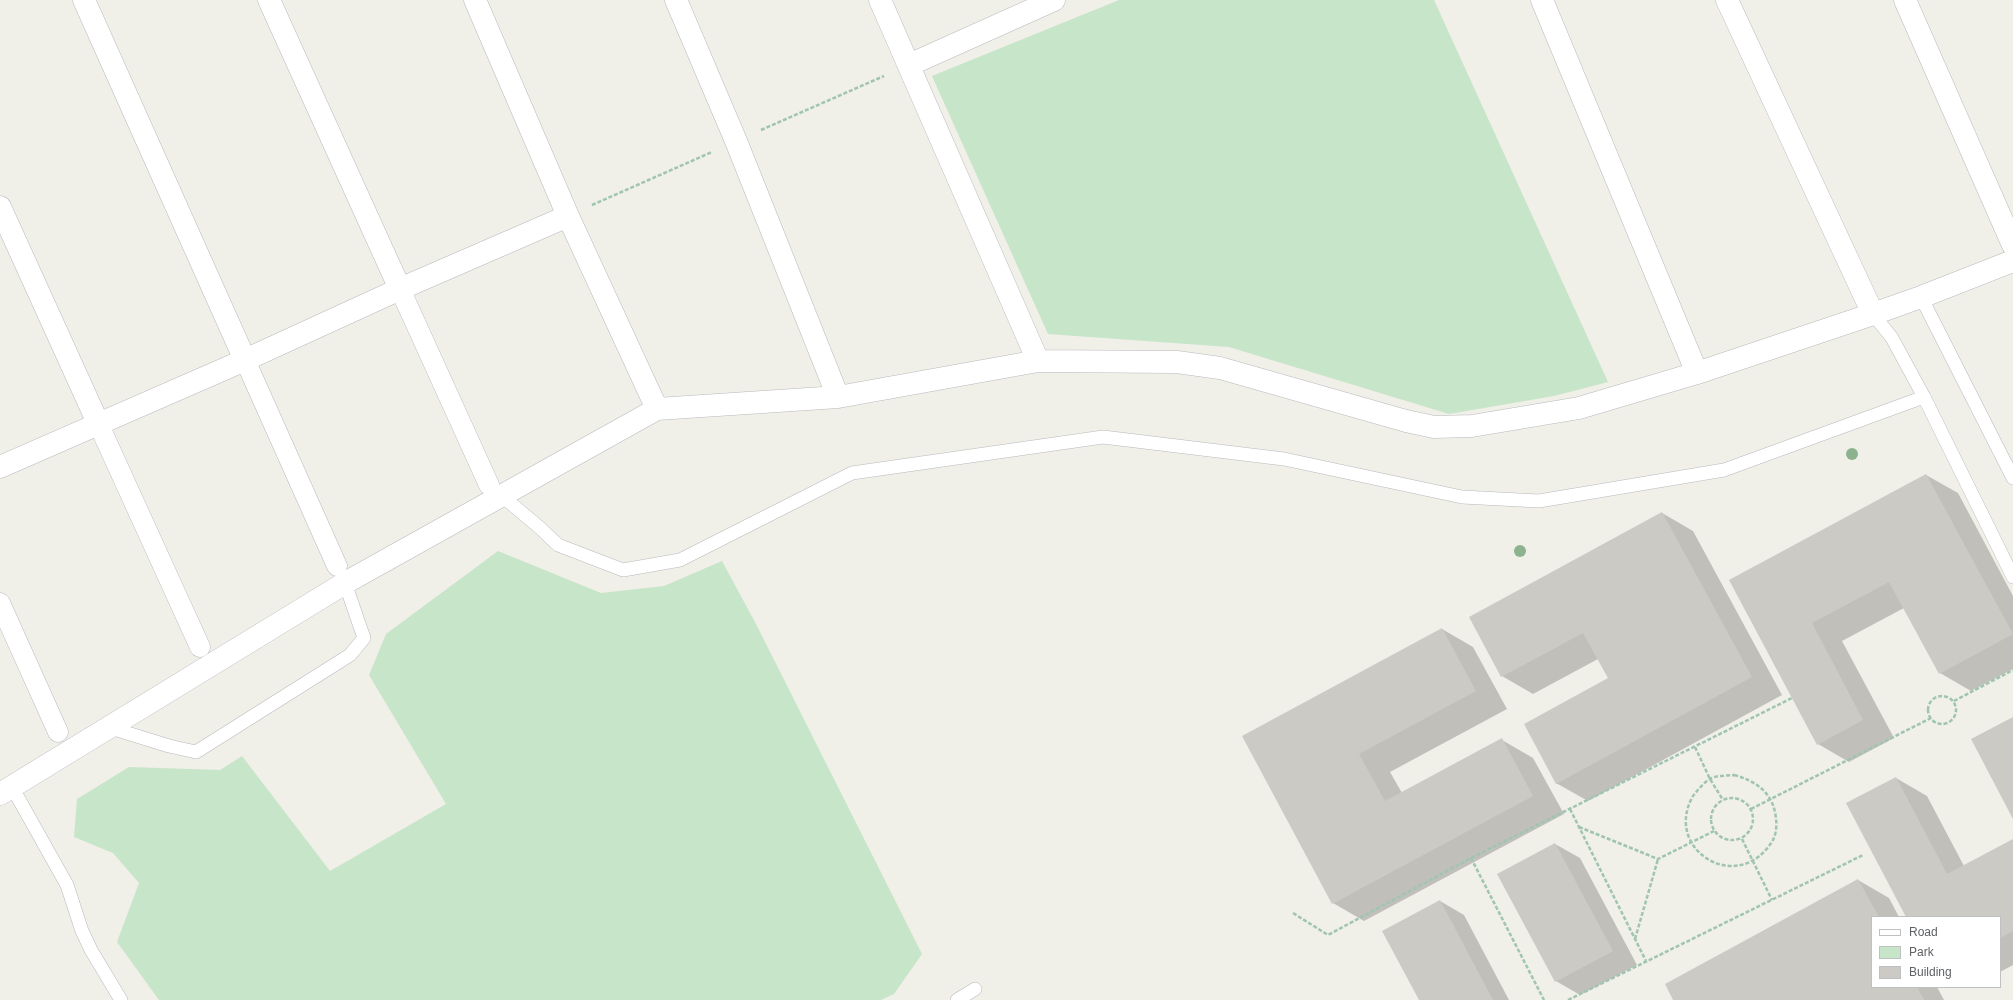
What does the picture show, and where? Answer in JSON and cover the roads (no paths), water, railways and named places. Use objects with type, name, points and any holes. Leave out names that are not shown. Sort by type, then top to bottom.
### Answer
[{"type":"street","points":[[84,0],[341,574]]},
{"type":"street","points":[[268,0],[400,289],[495,491]]},
{"type":"street","points":[[475,0],[568,216],[657,409]]},
{"type":"street","points":[[676,0],[736,141],[838,397]]},
{"type":"street","points":[[880,0],[1038,361]]},
{"type":"street","points":[[909,65],[1054,0]]},
{"type":"street","points":[[1542,0],[1697,373]]},
{"type":"street","points":[[1727,0],[1873,314]]},
{"type":"street","points":[[1905,0],[2013,245]]},
{"type":"street","points":[[0,207],[200,647]]},
{"type":"street","points":[[0,467],[568,216]]},
{"type":"street","points":[[6,791],[111,728],[341,574],[495,491],[657,409],[838,397],[1038,361],[1177,362],[1220,368],[1406,422],[1434,427],[1472,426],[1579,408],[1697,373],[1921,297],[2013,261]]},
{"type":"street","points":[[0,603],[58,732]]},
{"type":"lane","points":[[1921,297],[2013,478]]},
{"type":"lane","points":[[1873,314],[1892,338],[1924,397],[2013,577]]},
{"type":"lane","points":[[495,491],[539,527],[558,545],[623,570],[680,560],[852,473],[1103,437],[1284,459],[1462,496],[1539,501],[1724,470],[1924,397]]},
{"type":"lane","points":[[111,728],[169,746],[196,752],[350,655],[364,638],[341,574]]},
{"type":"lane","points":[[6,791],[68,885],[82,931],[90,950],[121,1000]]},
{"type":"lane","points":[[957,1000],[975,989]]}]
